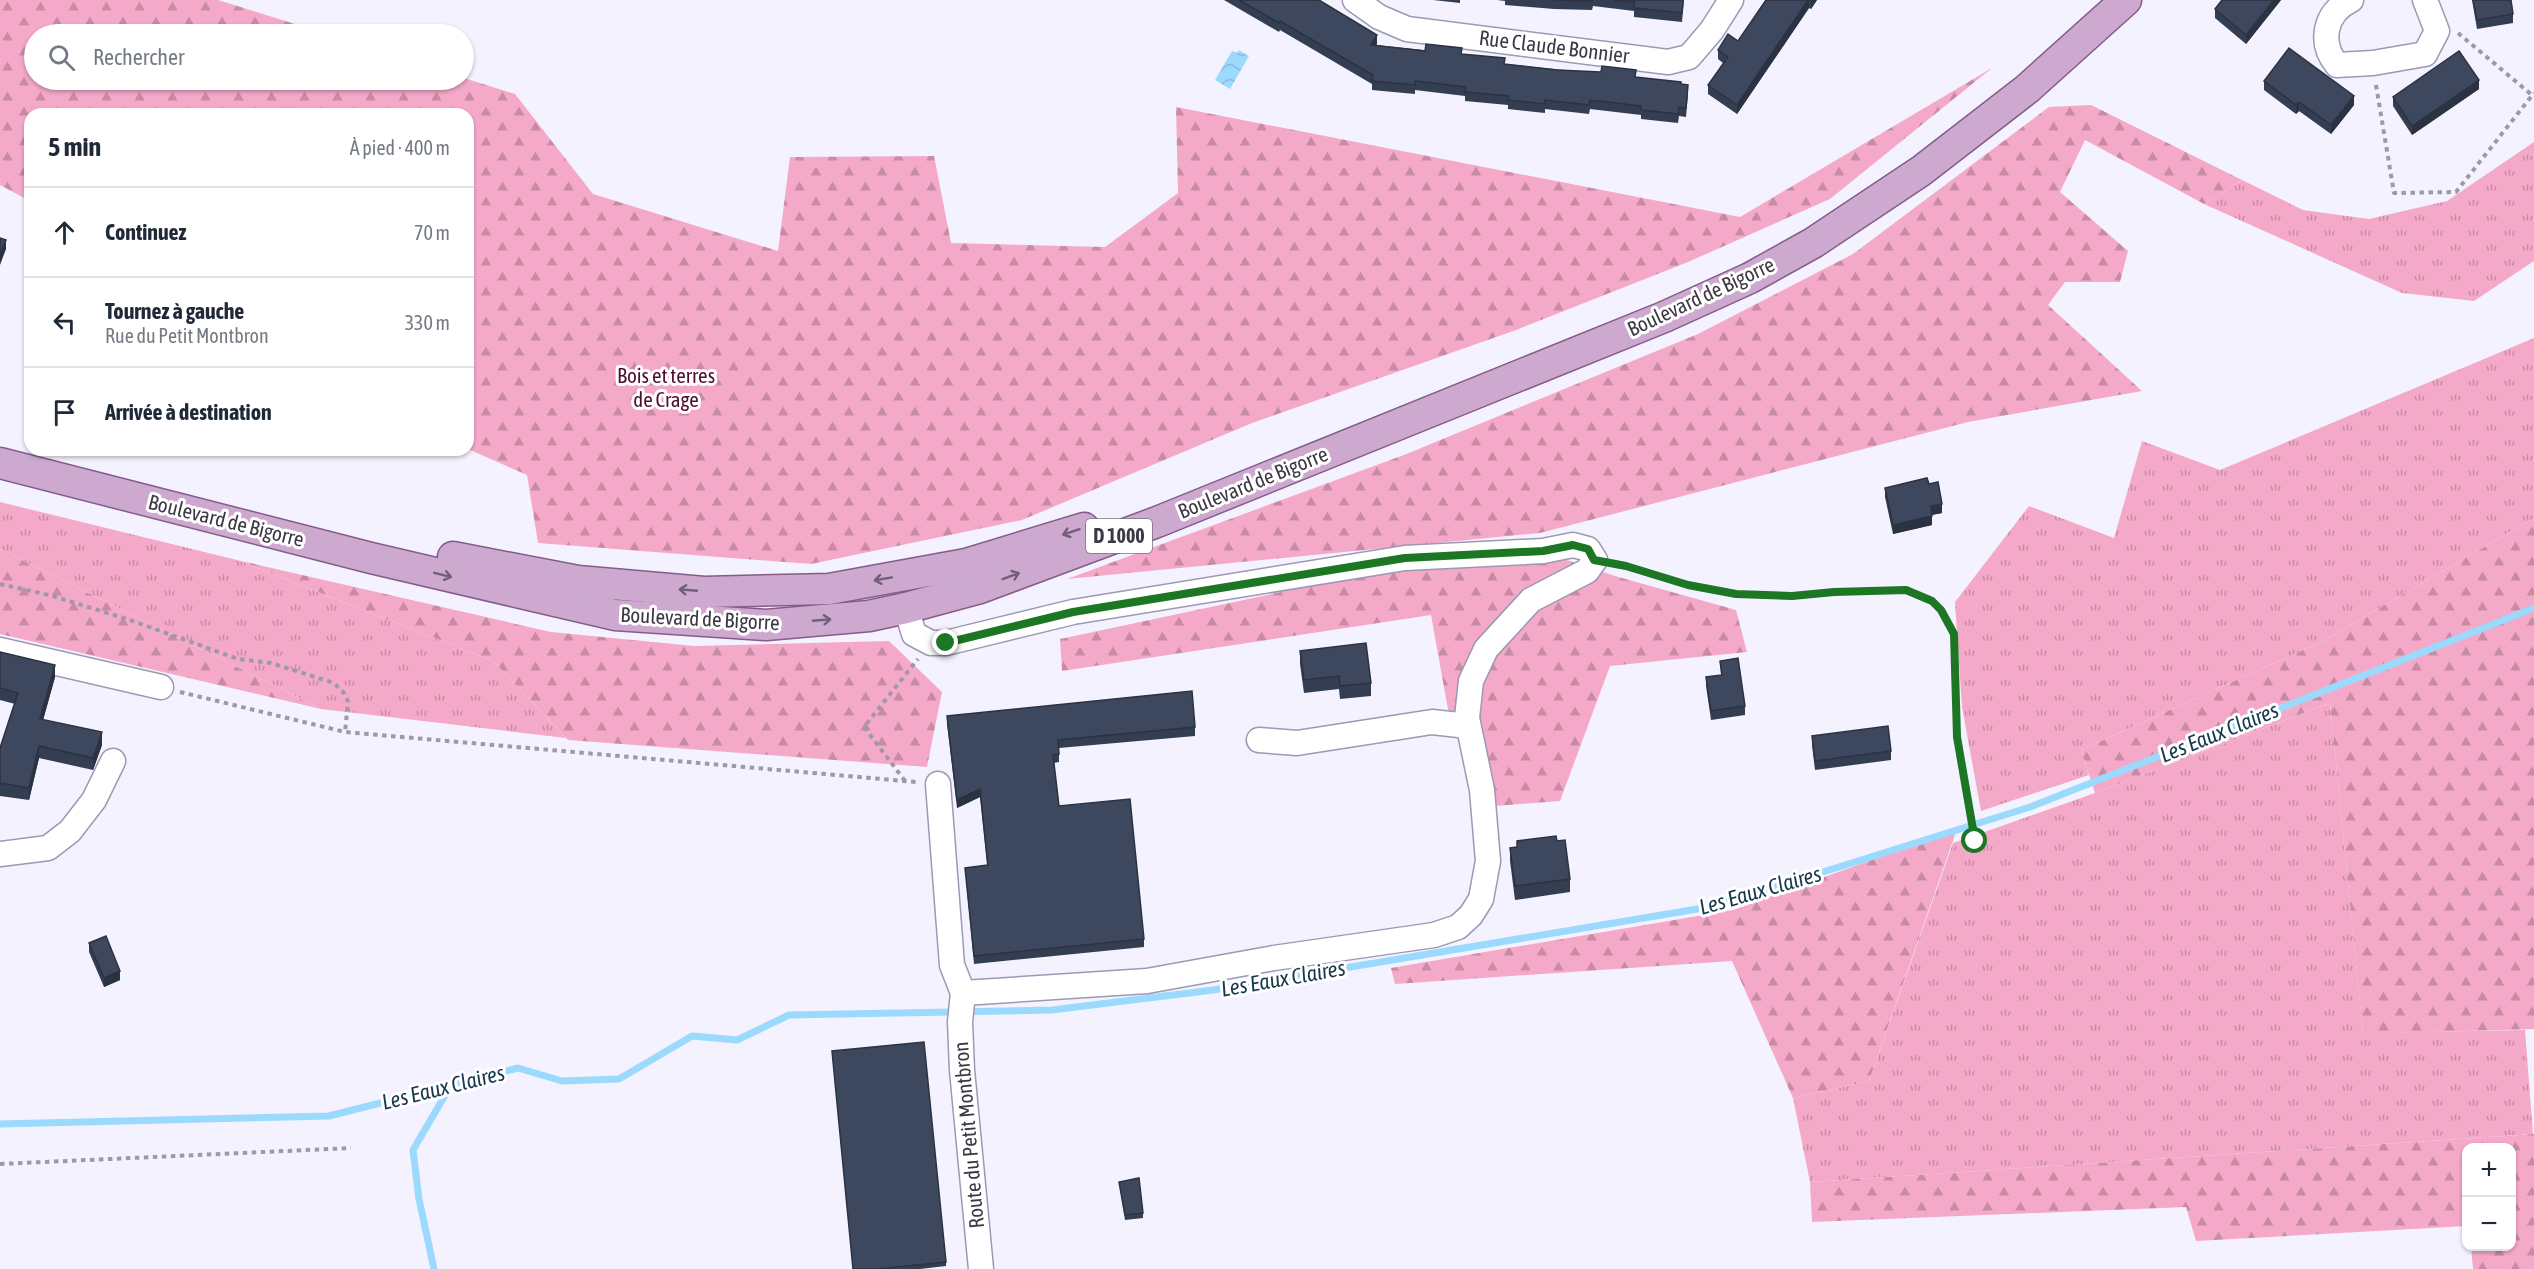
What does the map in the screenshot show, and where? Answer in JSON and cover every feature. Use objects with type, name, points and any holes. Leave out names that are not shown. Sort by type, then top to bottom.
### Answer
[{"type":"main road","name":"Boulevard de Bigorre","points":[[47,456],[383,541],[477,563],[578,581],[704,592],[829,589],[966,564],[1047,541],[1166,499],[1429,395],[1741,263],[1815,226],[1917,153],[2026,68],[2104,0]]},
{"type":"main road","name":"Boulevard de Bigorre","points":[[0,463],[371,558],[615,615],[766,625],[869,616],[906,608],[980,588],[1158,522],[1664,317],[1750,278],[1812,243],[1922,171],[2027,89],[2126,0]]},
{"type":"main road","name":"Boulevard de Bigorre","points":[[0,444],[24,450]]},
{"type":"street","name":"Rue Claude Bonnier","points":[[1354,0],[1379,17],[1407,29],[1668,62],[1689,57],[1712,30],[1731,0]]},
{"type":"street","points":[[2351,0],[2332,18],[2326,31],[2325,44],[2337,65],[2373,63],[2425,54],[2437,31],[2425,0]]},
{"type":"street","points":[[906,608],[914,634],[931,644],[946,643],[1073,612],[1405,558],[1543,551],[1573,545],[1588,549],[1594,560],[1587,571],[1531,600],[1500,631],[1486,649],[1471,681],[1467,718],[1482,790],[1488,861],[1481,899],[1471,915],[1458,927],[1434,936],[1274,958],[1147,981],[961,1005]]},
{"type":"street","points":[[0,650],[161,687]]},
{"type":"street","points":[[1259,740],[1297,743],[1432,722],[1468,726]]},
{"type":"street","points":[[0,854],[48,848],[70,831],[94,800],[113,761]]},
{"type":"street","name":"Route du Petit Montbron","points":[[938,784],[952,965],[961,1005],[962,1070],[981,1269]]},
{"type":"path","points":[[2373,63],[2394,193],[2456,192],[2533,94],[2455,31],[2437,31]]},
{"type":"path","points":[[1594,560],[1626,566],[1688,585],[1736,594],[1792,596],[1906,590],[1932,601],[1941,610],[1954,634],[1957,737],[1975,841]]},
{"type":"path","points":[[0,584],[48,594],[130,620],[238,659],[271,663],[334,683],[345,694],[348,702],[345,732]]},
{"type":"path","points":[[905,782],[864,727],[931,644]]},
{"type":"path","points":[[161,687],[345,732],[938,784]]},
{"type":"path","points":[[0,1164],[351,1148]]},
{"type":"green space","name":"Bois et terres de Crage","points":[[0,0],[218,0],[295,24],[24,24],[24,90],[474,90],[474,81],[515,94],[593,194],[778,251],[790,157],[934,156],[951,243],[1105,247],[1178,193],[1176,107],[1740,217],[1992,68],[1830,199],[1688,262],[1516,330],[1252,423],[1022,520],[811,564],[538,543],[527,475],[474,452],[474,108],[24,108],[24,198],[0,185]]},
{"type":"green space","points":[[2091,105],[2242,180],[2204,204],[2085,140],[2060,192],[2128,251],[2120,282],[2065,282],[2048,305],[2142,391],[1968,422],[1540,533],[1067,579],[1404,455],[1698,334],[1853,254],[2049,107]]},
{"type":"green space","points":[[2534,142],[2534,261],[2474,301],[2402,293],[2204,204],[2242,180],[2303,210],[2369,219],[2447,201]]},
{"type":"green space","points":[[2534,338],[2534,518],[2321,642],[2081,750],[2089,775],[1981,811],[1962,707],[1955,602],[2029,506],[2114,538],[2142,441],[2220,470]]},
{"type":"green space","points":[[0,502],[237,560],[493,661],[566,738],[321,709],[0,549]]},
{"type":"green space","points":[[2534,518],[2534,1029],[2363,1034],[2330,703],[2095,793],[2081,750],[2321,642]]},
{"type":"green space","points":[[0,549],[321,709],[0,634]]},
{"type":"green space","points":[[237,560],[551,632],[694,646],[889,641],[942,692],[927,767],[568,740],[493,661]]},
{"type":"green space","points":[[1567,560],[1736,610],[1747,652],[1610,666],[1560,801],[1495,806],[1449,715],[1431,615],[1062,671],[1060,639],[1394,568]]},
{"type":"green space","points":[[2330,703],[2363,1033],[2525,1030],[2533,1134],[1810,1182],[1793,1098],[1869,1081],[1953,843],[2095,793]]},
{"type":"green space","points":[[1957,829],[1869,1081],[1793,1098],[1732,961],[1395,984],[1391,968],[1733,910]]},
{"type":"green space","points":[[2534,1134],[2534,1269],[2473,1269],[2471,1251],[2516,1251],[2516,1143],[2462,1143],[2462,1226],[2196,1241],[2186,1207],[1812,1222],[1810,1182]]},
{"type":"water","points":[[1239,50],[1249,56],[1230,89],[1215,80],[1232,51],[1237,53]]},
{"type":"building","points":[[1239,0],[1319,0],[1377,35],[1371,45],[1425,51],[1426,44],[1462,48],[1461,54],[1505,58],[1504,64],[1557,70],[1601,72],[1602,66],[1636,70],[1635,77],[1681,82],[1681,84],[1688,85],[1686,108],[1679,107],[1678,114],[1641,110],[1641,106],[1590,100],[1589,105],[1545,100],[1545,104],[1508,100],[1509,96],[1465,92],[1466,87],[1415,81],[1415,85],[1372,81],[1373,75]]},
{"type":"building","points":[[1614,0],[1683,0],[1682,13],[1634,8],[1634,2]]},
{"type":"building","points":[[1766,0],[1808,0],[1737,105],[1708,85],[1728,57],[1718,50],[1728,34],[1738,41]]},
{"type":"building","points":[[2222,0],[2274,0],[2246,35],[2215,9]]},
{"type":"building","points":[[2473,0],[2511,0],[2513,14],[2477,20]]},
{"type":"building","points":[[2289,48],[2354,96],[2331,125],[2299,102],[2296,105],[2264,81]]},
{"type":"building","points":[[2459,51],[2479,80],[2412,126],[2393,97]]},
{"type":"building","points":[[0,238],[6,240],[0,256]]},
{"type":"building","points":[[1927,478],[1929,484],[1938,482],[1942,504],[1931,506],[1932,516],[1893,525],[1885,488]]},
{"type":"building","points":[[1366,643],[1371,683],[1340,686],[1339,676],[1304,680],[1300,651]]},
{"type":"building","points":[[0,652],[55,665],[40,719],[102,732],[93,758],[39,746],[29,788],[0,783],[0,748],[18,693],[0,688]]},
{"type":"building","points":[[1738,658],[1745,706],[1711,711],[1706,677],[1722,675],[1720,661]]},
{"type":"building","points":[[1192,691],[1195,727],[1058,740],[1059,754],[1053,755],[1059,806],[1130,799],[1144,939],[974,956],[965,868],[988,865],[980,789],[957,800],[947,716]]},
{"type":"building","points":[[1888,726],[1891,751],[1815,761],[1812,736]]},
{"type":"building","points":[[1556,836],[1557,841],[1565,840],[1570,879],[1515,886],[1510,848],[1517,847],[1517,841]]},
{"type":"building","points":[[106,936],[120,971],[104,978],[89,943]]},
{"type":"building","points":[[924,1042],[946,1262],[877,1269],[853,1269],[832,1051]]},
{"type":"building","points":[[1139,1178],[1143,1213],[1125,1215],[1119,1182]]},
{"type":"waterway","name":"Les Eaux Claires","points":[[0,1124],[329,1116],[518,1068],[562,1081],[619,1079],[692,1036],[737,1040],[789,1015],[1052,1010],[1213,990],[1715,906],[2030,807],[2534,608]]},
{"type":"waterway","points":[[434,1269],[419,1199],[413,1150],[451,1085]]},
{"type":"route","points":[[946,643],[1073,612],[1405,558],[1543,551],[1573,545],[1588,549],[1594,560],[1626,566],[1688,585],[1736,594],[1792,596],[1906,590],[1932,601],[1941,610],[1954,634],[1957,737],[1975,841]]}]
